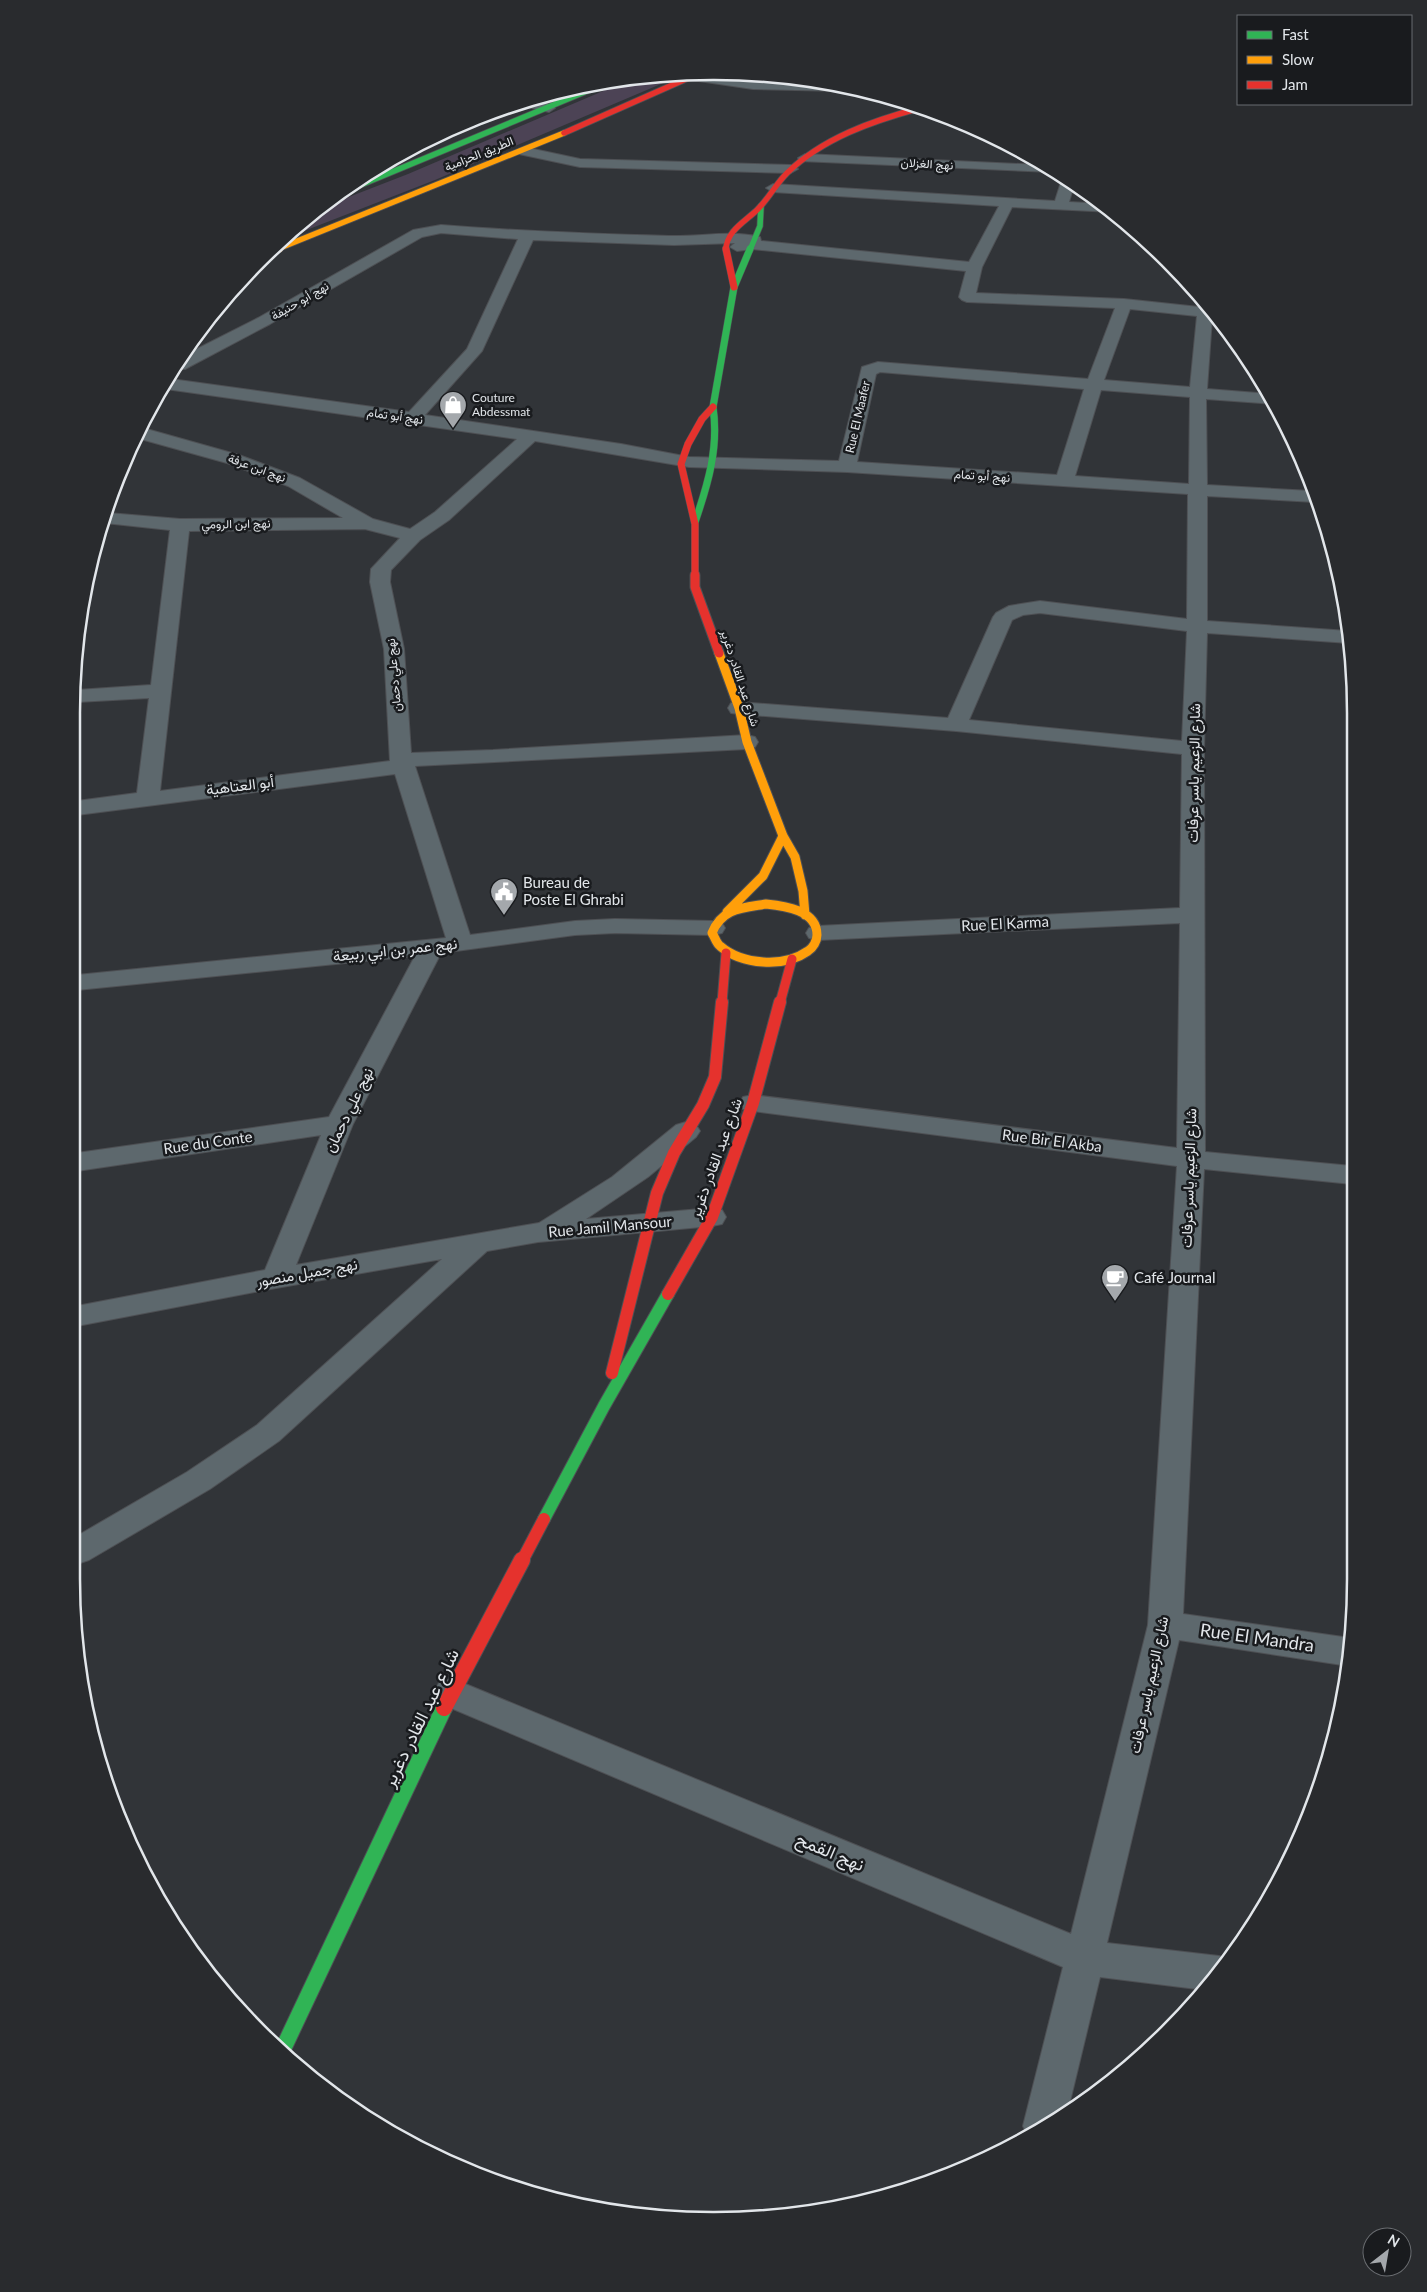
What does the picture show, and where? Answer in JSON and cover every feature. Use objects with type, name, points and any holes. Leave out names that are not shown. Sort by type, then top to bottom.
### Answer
[{"type":"main road","name":"الطريق الحزامية","points":[[288,245],[524,151],[681,81]]},
{"type":"main road","name":"الطريق الحزامية","points":[[374,180],[580,94]]},
{"type":"main road","name":"شارع عبد القادر دغرير","points":[[892,116],[902,109]]},
{"type":"main road","name":"شارع عبد القادر دغرير","points":[[734,287],[727,243],[740,223],[761,206],[773,188],[791,169],[805,158],[845,134],[908,111]]},
{"type":"main road","name":"شارع عبد القادر دغرير","points":[[694,524],[715,459],[716,418],[713,407],[734,287],[760,226],[761,206]]},
{"type":"main road","name":"شارع عبد القادر دغرير","points":[[713,407],[702,419],[683,457],[694,524],[696,587],[739,708],[747,742],[783,836],[796,857],[812,924]]},
{"type":"main road","points":[[720,920],[745,906],[766,904],[788,907],[812,924],[815,943],[806,952],[792,959],[769,963],[754,962],[726,953],[717,946],[712,937],[720,920],[763,876],[783,836]]},
{"type":"main road","name":"شارع عبد القادر دغرير","points":[[604,1406],[658,1193],[686,1131],[703,1105],[715,1077],[726,953]]},
{"type":"main road","name":"شارع عبد القادر دغرير","points":[[285,2044],[451,1693],[604,1406],[712,1217],[753,1103],[792,959]]},
{"type":"street","points":[[726,80],[754,85],[803,86]]},
{"type":"street","points":[[538,106],[549,108]]},
{"type":"street","points":[[524,151],[580,163],[791,169]]},
{"type":"street","name":"نهج الغزلان","points":[[805,158],[1035,168]]},
{"type":"street","points":[[773,188],[1095,208]]},
{"type":"street","points":[[1061,207],[1066,188]]},
{"type":"street","points":[[1007,204],[974,267],[967,297],[1201,309]]},
{"type":"street","name":"نهج أبو حنيفة","points":[[188,360],[264,321],[418,233],[441,228],[527,236],[753,243],[974,267]]},
{"type":"street","points":[[413,418],[474,351],[527,236]]},
{"type":"street","points":[[1064,481],[1094,384],[1124,304]]},
{"type":"street","name":"شارع الزعيم ياسر عرفات","points":[[1046,2117],[1165,1625],[1191,1159],[1193,749],[1197,626],[1198,395],[1207,317]]},
{"type":"street","name":"Rue El Maafer","points":[[847,467],[868,371],[872,369],[886,367],[1094,384]]},
{"type":"street","points":[[1094,384],[1198,395],[1263,398]]},
{"type":"street","name":"نهج أبو تمام","points":[[173,385],[683,457],[1308,497]]},
{"type":"street","name":"نهج ابن عرفة","points":[[144,434],[233,459],[294,482],[366,522]]},
{"type":"street","points":[[381,569],[413,536],[442,516],[531,436]]},
{"type":"street","name":"نهج ابن الرومي","points":[[111,518],[180,525],[366,522]]},
{"type":"street","points":[[366,522],[413,536]]},
{"type":"street","name":"نهج علي دحمان","points":[[366,522],[381,569],[380,582],[394,649],[402,763],[460,944]]},
{"type":"street","points":[[148,797],[180,525]]},
{"type":"street","points":[[956,725],[1003,617],[1010,612],[1040,607],[1197,626],[1343,637]]},
{"type":"street","points":[[80,696],[161,691]]},
{"type":"street","points":[[739,708],[956,725],[1193,749]]},
{"type":"street","name":"أبو العتاهية","points":[[80,808],[402,763],[747,742]]},
{"type":"street","name":"Rue El Karma","points":[[812,924],[1192,915]]},
{"type":"street","name":"نهج عمر بن ابي ربيعة","points":[[80,982],[460,944],[575,928],[720,920]]},
{"type":"street","name":"نهج علي دحمان","points":[[276,1278],[339,1124],[432,947]]},
{"type":"street","name":"Rue Bir El Akba","points":[[753,1103],[1191,1159],[1347,1175]]},
{"type":"street","name":"Rue du Conte","points":[[80,1162],[339,1124]]},
{"type":"street","name":"Rue Jamil Mansour","points":[[538,1233],[582,1210],[622,1185],[657,1158],[686,1131]]},
{"type":"street","name":"Rue Jamil Mansour","points":[[538,1233],[712,1217]]},
{"type":"street","name":"نهج جميل منصور","points":[[80,1315],[276,1278],[538,1233]]},
{"type":"street","points":[[80,1549],[183,1491],[233,1460],[268,1433],[477,1244]]},
{"type":"street","name":"Rue El Mandra","points":[[1165,1625],[1343,1651]]},
{"type":"street","name":"نهج القمح","points":[[451,1693],[1085,1958],[1209,1973]]},
{"type":"shaded area","points":[[667,82],[435,180],[303,232],[347,198],[408,174],[608,89]]},
{"type":"traffic: fast","points":[[374,179],[576,95]]},
{"type":"traffic: fast","points":[[695,522],[709,480],[715,451],[716,437],[713,407],[734,287],[760,226],[761,206]]},
{"type":"traffic: fast","points":[[544,1519],[604,1406],[668,1294]]},
{"type":"traffic: fast","points":[[285,2044],[444,1708]]},
{"type":"traffic: slow","points":[[288,245],[564,133]]},
{"type":"traffic: slow","points":[[719,653],[739,708],[747,742],[783,836],[795,857],[803,891],[805,915]]},
{"type":"traffic: slow","points":[[727,912],[763,876],[783,836]]},
{"type":"traffic: slow","points":[[766,904],[791,908],[812,920],[816,927],[817,937],[808,951],[788,960],[763,962],[739,957],[719,945],[712,933],[717,921],[734,910],[766,904]]},
{"type":"traffic: jam","points":[[564,133],[682,81]]},
{"type":"traffic: jam","points":[[734,287],[727,256],[726,246],[728,240],[735,229],[761,206],[787,173],[801,160],[833,140],[867,125],[909,111]]},
{"type":"traffic: jam","points":[[713,407],[702,419],[688,444],[681,464],[695,524],[695,587],[719,653]]},
{"type":"traffic: jam","points":[[612,1373],[657,1193],[674,1153],[703,1105],[715,1077],[726,953]]},
{"type":"traffic: jam","points":[[668,1294],[712,1217],[753,1103],[792,959]]},
{"type":"traffic: jam","points":[[444,1708],[544,1519]]},
{"type":"place","name":"Couture Abdessmat","points":[[453,429]]},
{"type":"place","name":"Bureau de Poste El Ghrabi","points":[[504,916]]},
{"type":"place","name":"Café Journal","points":[[1115,1302]]}]
